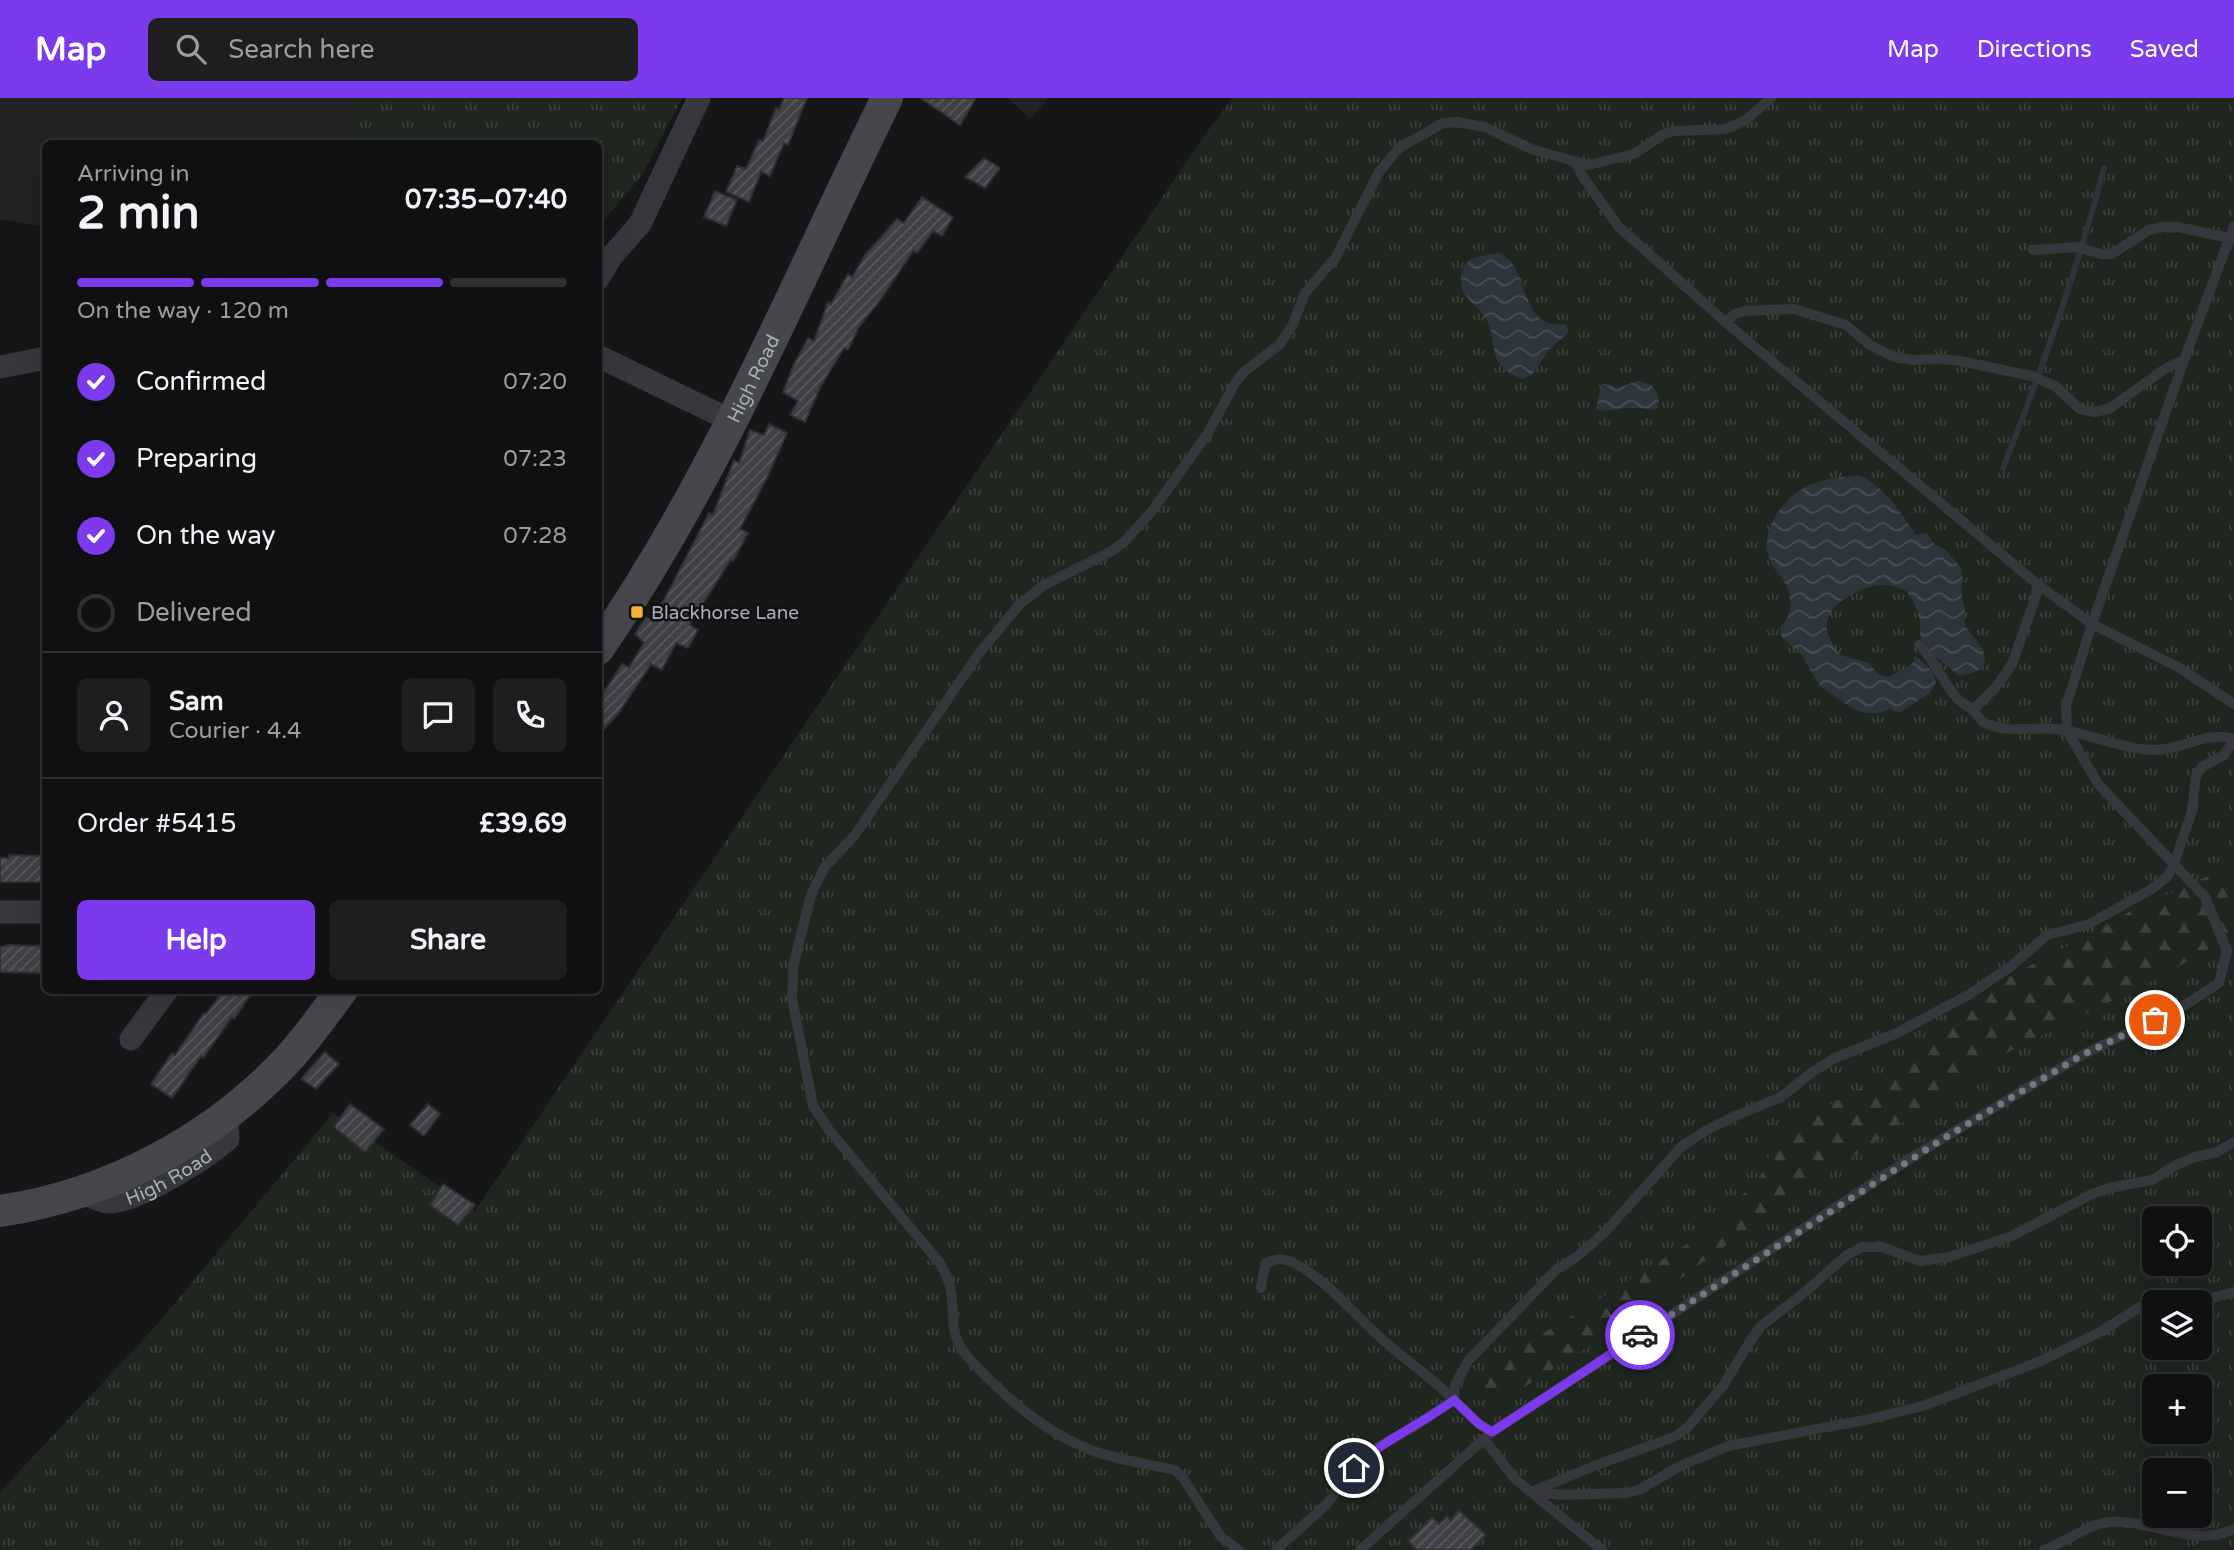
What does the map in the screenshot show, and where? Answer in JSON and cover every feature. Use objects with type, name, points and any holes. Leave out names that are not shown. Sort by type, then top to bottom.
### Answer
[{"type":"main road","name":"High Road","points":[[602,643],[629,606],[686,509],[732,421],[887,98]]},
{"type":"main road","name":"High Road","points":[[0,1211],[32,1206],[80,1192],[138,1168],[204,1132],[250,1096],[290,1057],[339,994]]},
{"type":"street","points":[[602,272],[611,257],[640,223],[699,98]]},
{"type":"street","points":[[602,358],[732,421]]},
{"type":"street","points":[[0,367],[42,359]]},
{"type":"street","points":[[0,912],[42,912]]},
{"type":"street","points":[[131,1039],[164,994]]},
{"type":"lane","points":[[1239,1550],[1221,1536],[1175,1470],[1093,1451],[1063,1438],[1032,1419],[1004,1394],[981,1372],[957,1341],[948,1277],[939,1262],[829,1130],[813,1106],[792,998],[793,967],[811,895],[824,868],[855,835],[978,654],[1018,605],[1044,585],[1112,551],[1131,535],[1152,511],[1208,433],[1235,383],[1244,372],[1280,344],[1293,324],[1305,293],[1336,257],[1379,172],[1399,148],[1443,124],[1471,123],[1531,149],[1588,165],[1634,154],[1664,134],[1674,131],[1725,129],[1746,120],[1771,98]]},
{"type":"lane","points":[[1575,162],[1619,227],[1726,322],[2037,584],[2092,624],[2178,667],[2234,704]]},
{"type":"lane","points":[[1360,1550],[1488,1436],[1917,1154],[2082,1055],[2180,1008],[2219,983],[2227,951],[2206,897],[2099,785],[2067,731],[2066,706],[2184,360],[2232,239],[2234,226]]},
{"type":"lane","points":[[2033,250],[2077,247],[2101,254],[2112,254],[2149,230],[2163,227],[2178,227],[2232,239]]},
{"type":"lane","points":[[1726,322],[1735,314],[1745,311],[1794,309],[1846,325],[1870,345],[1894,357],[1960,361],[2032,376],[2055,386],[2080,408],[2093,412],[2109,409],[2166,368],[2184,360]]},
{"type":"lane","points":[[1973,710],[1996,687],[2012,664],[2036,596],[2037,584]]},
{"type":"lane","points":[[1454,1400],[1455,1385],[1468,1361],[1556,1270],[1578,1256],[1605,1232],[1682,1146],[1735,1116],[1781,1097],[1811,1073],[1835,1059],[1897,1033],[1970,994],[2010,967],[2048,935],[2087,925],[2150,890],[2167,877],[2192,811],[2196,776],[2202,767],[2224,755],[2234,740],[2209,736],[2179,747],[2141,750],[2096,736],[2067,731],[2000,728],[1982,721],[1973,710],[1957,699],[1932,658],[1919,645]]},
{"type":"lane","points":[[1531,1492],[1674,1437],[1688,1428],[1723,1386],[1762,1326],[1847,1255],[1862,1247],[1882,1247],[1920,1261],[1949,1257],[2012,1236],[2092,1194],[2152,1180],[2174,1166],[2217,1152],[2234,1142]]},
{"type":"lane","points":[[1261,1288],[1265,1264],[1275,1259],[1286,1260],[1299,1266],[1334,1293],[1380,1338],[1454,1400],[1479,1424],[1515,1479],[1602,1550]]},
{"type":"lane","points":[[2212,1298],[2234,1292]]},
{"type":"lane","points":[[1531,1492],[1563,1495],[1627,1493],[1639,1490],[1705,1454],[1728,1446],[1923,1406],[2041,1361],[2102,1331],[2142,1307]]},
{"type":"lane","points":[[1276,1550],[1327,1504],[1354,1468],[1369,1454],[1454,1400]]},
{"type":"lane","points":[[2044,1550],[2105,1522],[2124,1521],[2210,1537],[2234,1529]]},
{"type":"shaded area","points":[[0,98],[360,98],[344,140],[42,140],[42,226],[0,219]]},
{"type":"shaded area","points":[[1007,98],[1050,98],[1030,118]]},
{"type":"green space","points":[[360,98],[682,98],[642,175],[602,222],[602,140],[344,140]]},
{"type":"green space","points":[[1232,98],[2234,98],[2234,1550],[0,1550],[0,1492],[154,1328],[333,1113],[475,1211]]},
{"type":"green space","points":[[2234,864],[2234,935],[2160,977],[2002,1055],[1768,1214],[1595,1342],[1515,1393],[1478,1401],[1481,1372],[1713,1228],[1762,1173],[1780,1132],[1903,1065],[2002,981],[2129,912]]},
{"type":"water","points":[[1498,253],[1509,259],[1516,269],[1531,307],[1539,317],[1550,323],[1566,324],[1569,332],[1548,351],[1532,375],[1522,379],[1502,367],[1497,360],[1485,317],[1465,295],[1461,285],[1462,270],[1469,261],[1479,256]]},
{"type":"water","points":[[1639,381],[1652,386],[1657,393],[1659,403],[1655,410],[1596,409],[1601,385],[1619,387]]},
{"type":"water","points":[[1860,475],[1884,493],[1916,535],[1927,533],[1933,543],[1946,550],[1961,568],[1965,626],[1978,642],[1985,657],[1980,669],[1959,676],[1924,643],[1920,635],[1917,609],[1906,591],[1884,585],[1855,592],[1837,604],[1827,621],[1828,633],[1840,655],[1869,663],[1878,674],[1889,677],[1913,663],[1915,655],[1933,672],[1936,683],[1930,693],[1899,713],[1890,709],[1880,713],[1864,713],[1853,709],[1820,686],[1801,654],[1782,638],[1780,628],[1789,614],[1790,596],[1786,584],[1769,557],[1767,546],[1771,524],[1784,504],[1802,489],[1824,480]]},
{"type":"building","points":[[784,98],[807,98],[788,145],[784,143],[770,176],[761,172],[749,202],[726,192],[737,166],[746,169],[759,140],[763,141],[776,108],[779,110]]},
{"type":"building","points":[[920,98],[976,98],[960,125]]},
{"type":"building","points":[[984,158],[1000,168],[985,188],[965,177]]},
{"type":"building","points":[[715,191],[737,200],[726,226],[704,217]]},
{"type":"building","points":[[922,197],[953,217],[942,236],[933,231],[917,253],[913,251],[859,327],[848,350],[844,348],[821,386],[805,422],[790,415],[798,401],[783,392],[808,338],[814,341],[828,302],[831,304],[848,274],[852,277],[865,255],[897,219],[904,223]]},
{"type":"building","points":[[769,424],[787,433],[740,529],[748,533],[733,561],[731,559],[690,625],[698,630],[688,648],[676,643],[662,670],[651,664],[618,714],[602,732],[602,695],[622,664],[629,667],[644,643],[635,634],[646,617],[653,621],[709,513],[713,515],[734,460],[739,463],[750,430],[764,435]]},
{"type":"building","points":[[9,855],[42,856],[42,882],[0,882],[0,858],[9,858]]},
{"type":"building","points":[[42,946],[42,973],[0,972],[0,947]]},
{"type":"building","points":[[220,994],[251,994],[203,1058],[201,1056],[172,1098],[151,1084],[172,1053],[175,1055],[204,1013],[206,1014]]},
{"type":"building","points":[[325,1052],[339,1064],[316,1089],[301,1079]]},
{"type":"building","points":[[350,1104],[384,1129],[365,1152],[334,1127]]},
{"type":"building","points":[[428,1104],[440,1114],[424,1136],[410,1125]]},
{"type":"building","points":[[443,1184],[475,1205],[458,1225],[430,1205]]},
{"type":"building","points":[[1459,1510],[1486,1535],[1471,1550],[1417,1550],[1408,1541],[1432,1517],[1439,1524],[1447,1516],[1451,1520]]},
{"type":"waterway","points":[[2003,468],[2058,320],[2104,168]]},
{"type":"way so far","points":[[1640,1335],[1941,1140],[2082,1055],[2155,1020]]},
{"type":"place","name":"Blackhorse Lane","points":[[637,612]]},
{"type":"route","points":[[1354,1468],[1376,1448],[1410,1430],[1454,1400],[1479,1424],[1492,1432],[1640,1335]]}]
